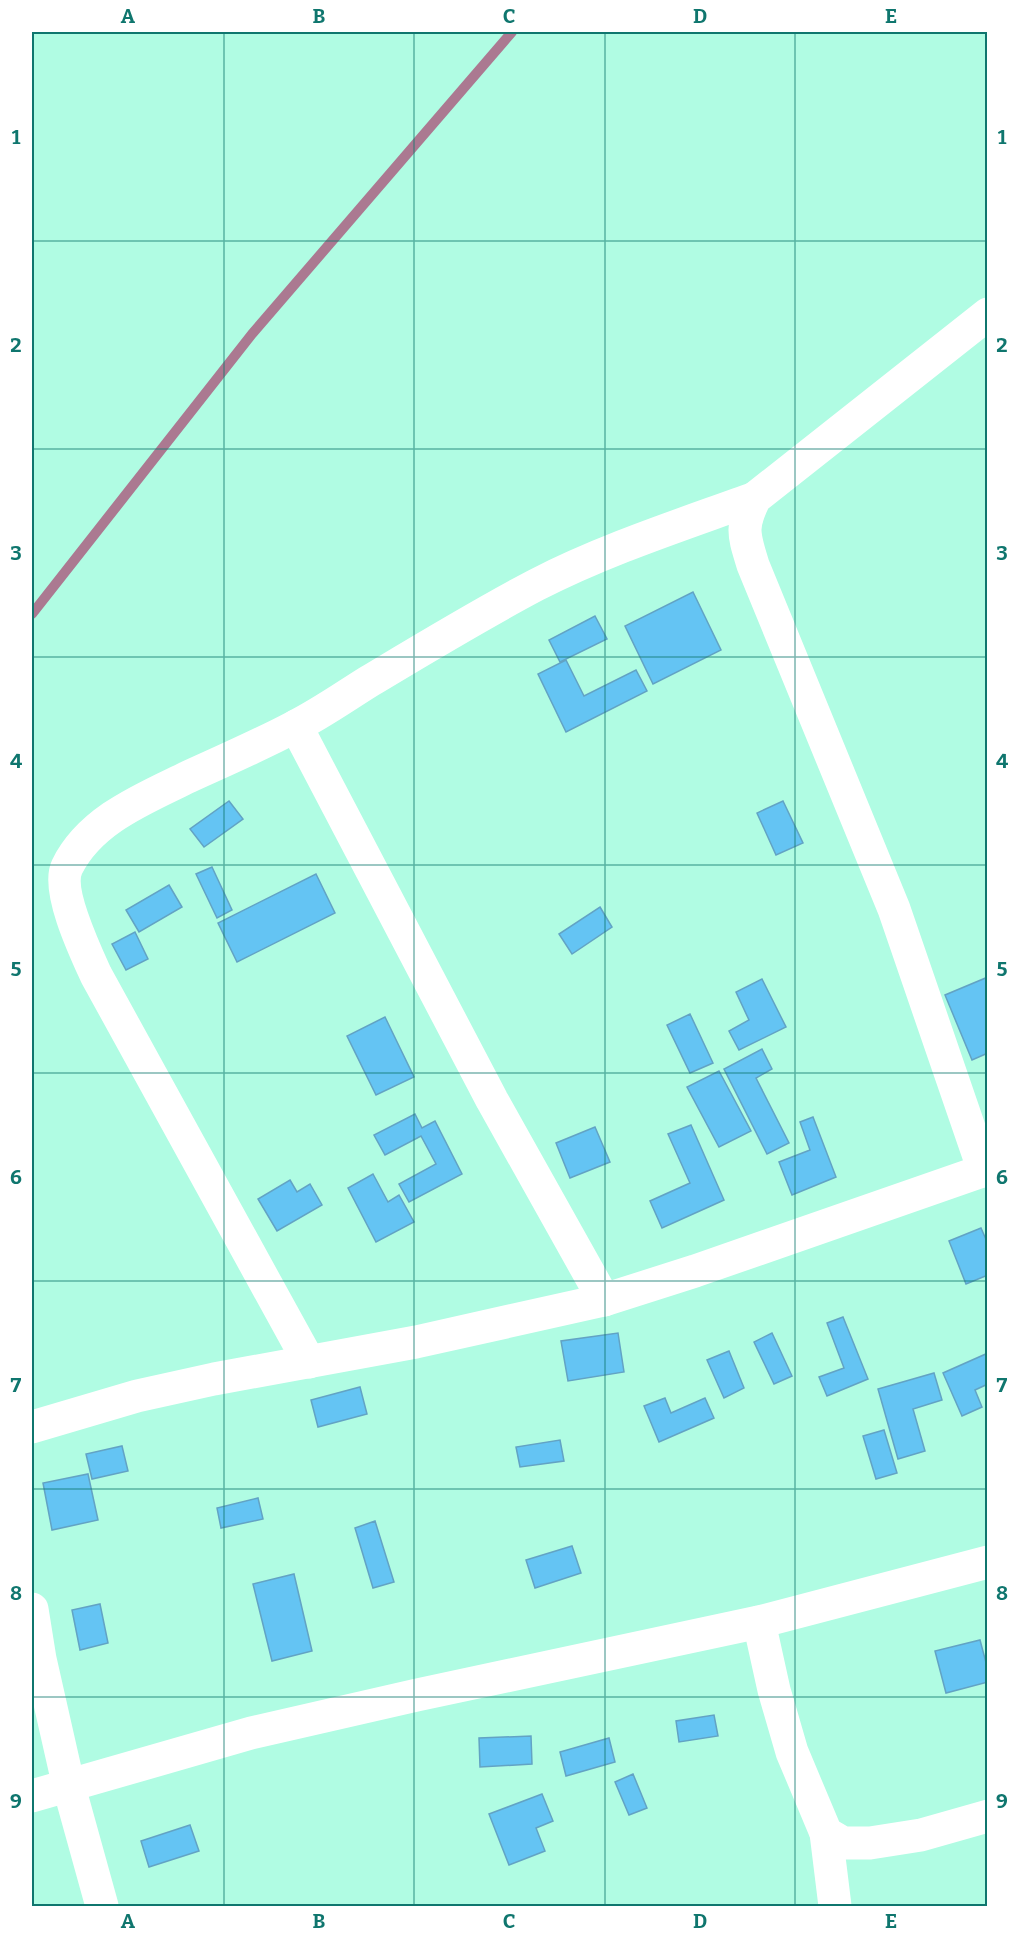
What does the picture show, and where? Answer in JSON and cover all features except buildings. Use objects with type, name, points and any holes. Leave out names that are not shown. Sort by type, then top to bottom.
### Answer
[{"type":"street","points":[[309,1362],[96,975],[82,945],[66,888],[66,871],[77,850],[105,823],[139,801],[296,726],[462,625],[538,584],[626,545],[755,498],[987,314]]},
{"type":"street","points":[[32,1427],[137,1396],[214,1379],[416,1342],[604,1300],[695,1271],[986,1170],[894,909],[753,565],[744,533],[746,516],[755,498]]},
{"type":"street","points":[[296,726],[492,1101],[604,1300]]},
{"type":"street","points":[[32,1796],[251,1733],[759,1622],[987,1562]]},
{"type":"street","points":[[32,1609],[40,1659],[69,1787],[102,1906]]},
{"type":"street","points":[[759,1622],[774,1690],[792,1752],[826,1833],[835,1906]]},
{"type":"street","points":[[826,1833],[843,1843],[870,1843],[921,1835],[987,1816]]},
{"type":"waterway","points":[[32,614],[252,334],[512,32]]}]
